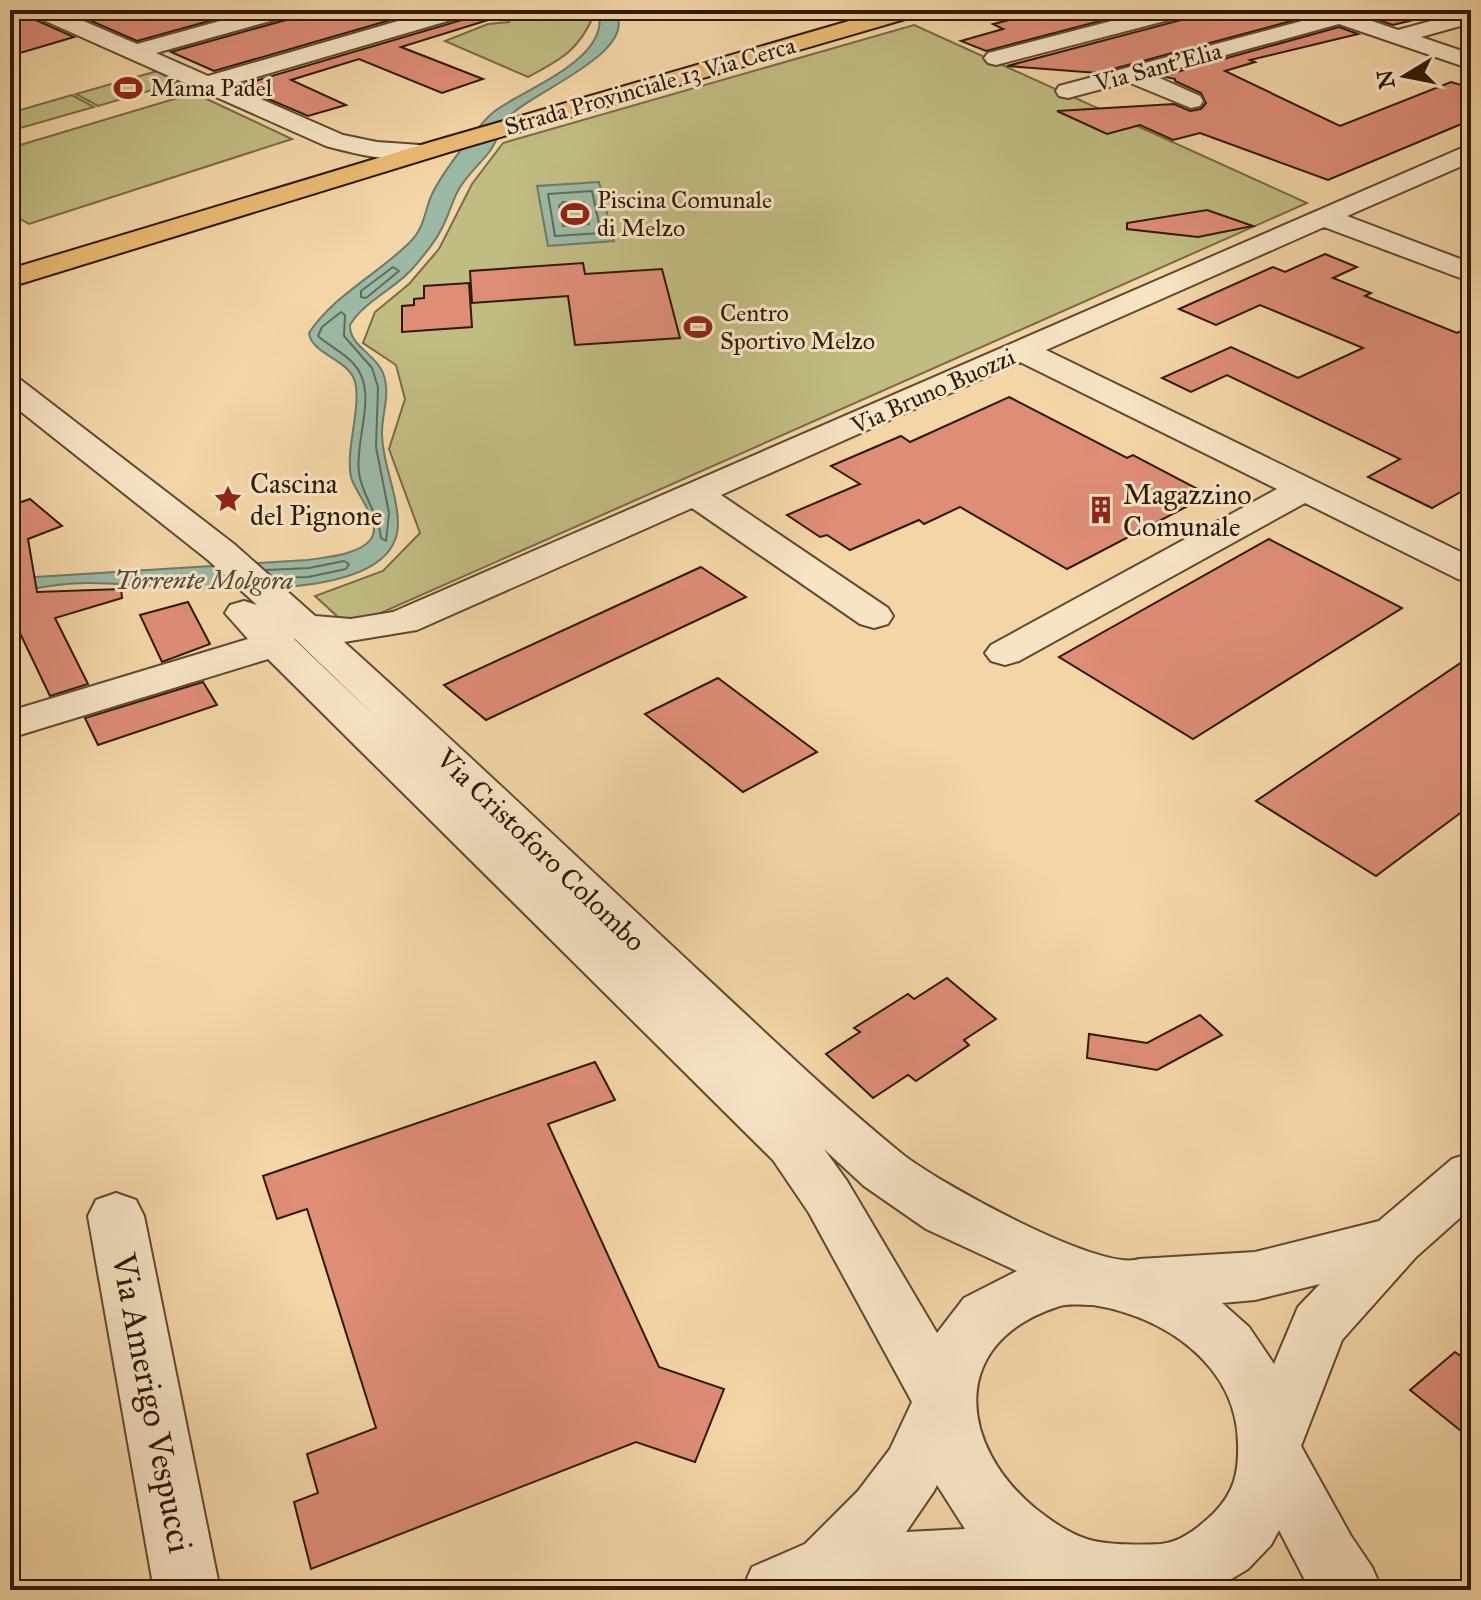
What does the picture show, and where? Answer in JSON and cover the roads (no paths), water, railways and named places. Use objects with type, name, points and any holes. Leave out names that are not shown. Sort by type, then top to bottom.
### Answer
[{"type":"main road","name":"Strada Provinciale 13 Via Cerca","points":[[10,278],[434,149],[911,10]]},
{"type":"main road","name":"Strada Provinciale 13 Via Cerca","points":[[10,267],[338,173],[434,149]]},
{"type":"street","points":[[40,10],[335,141],[377,150],[434,149]]},
{"type":"street","points":[[135,52],[284,10]]},
{"type":"street","points":[[206,84],[460,10]]},
{"type":"street","points":[[996,58],[1180,10]]},
{"type":"street","name":"Via Sant'Elia","points":[[1068,91],[1330,14],[1471,62]]},
{"type":"street","points":[[1397,37],[1471,16]]},
{"type":"street","points":[[1130,74],[1191,101]]},
{"type":"street","points":[[335,141],[347,155],[338,173]]},
{"type":"street","name":"Via Bruno Buozzi","points":[[365,683],[364,653],[371,643],[393,626],[1471,152]]},
{"type":"street","points":[[1326,218],[1471,273]]},
{"type":"street","points":[[1023,351],[1471,571]]},
{"type":"street","name":"Via Cristoforo Colombo","points":[[10,387],[279,624],[792,1145],[828,1197],[944,1401]]},
{"type":"street","name":"Via Cristoforo Colombo","points":[[10,421],[204,556]]},
{"type":"street","points":[[1005,653],[1304,489]]},
{"type":"street","points":[[695,494],[874,616]]},
{"type":"street","points":[[10,725],[279,624]]},
{"type":"street","name":"Via Bruno Buozzi","points":[[279,624],[338,631],[393,626]]},
{"type":"street","name":"Via Cristoforo Colombo","points":[[279,624],[365,683],[759,1057],[883,1170],[946,1213],[1107,1282],[1165,1299],[1206,1324],[1239,1358],[1262,1398],[1272,1449]]},
{"type":"street","points":[[944,1401],[949,1445],[969,1488],[1002,1527],[1046,1557],[1077,1570],[1133,1584],[1205,1561],[1241,1535],[1264,1498],[1272,1449],[1319,1325],[1396,1240],[1471,1175]]},
{"type":"street","name":"Via Amerigo Vespucci","points":[[116,1216],[187,1590]]},
{"type":"street","points":[[802,1578],[881,1513],[912,1470],[944,1401],[953,1359],[975,1324],[1007,1298],[1048,1284],[1107,1282],[1160,1285],[1255,1276],[1396,1240]]},
{"type":"street","points":[[1272,1449],[1349,1590]]},
{"type":"street","points":[[802,1578],[1046,1557]]},
{"type":"water","name":"Torrente Molgora","points":[[598,10],[614,10],[619,25],[613,40],[582,69],[512,114],[490,151],[459,189],[429,249],[406,276],[363,309],[350,325],[354,339],[380,366],[385,381],[383,445],[398,523],[387,553],[358,572],[316,583],[213,589],[78,583],[10,593],[19,578],[308,560],[342,554],[366,544],[374,532],[374,525],[351,477],[350,465],[356,400],[354,379],[344,366],[316,346],[309,333],[343,296],[414,237],[437,185],[488,117],[579,58],[592,43],[599,28]]},
{"type":"water","name":"Piscina Comunale di Melzo","points":[[599,182],[614,241],[548,246],[537,186]]},
{"type":"place","name":"Mama Padel","points":[[128,88]]},
{"type":"place","name":"Piscina Comunale di Melzo","points":[[575,214]]},
{"type":"place","name":"Centro Sportivo Melzo","points":[[698,327]]},
{"type":"place","name":"Cascina del Pignone","points":[[228,499]]},
{"type":"place","name":"Magazzino Comunale","points":[[1101,510]]}]
